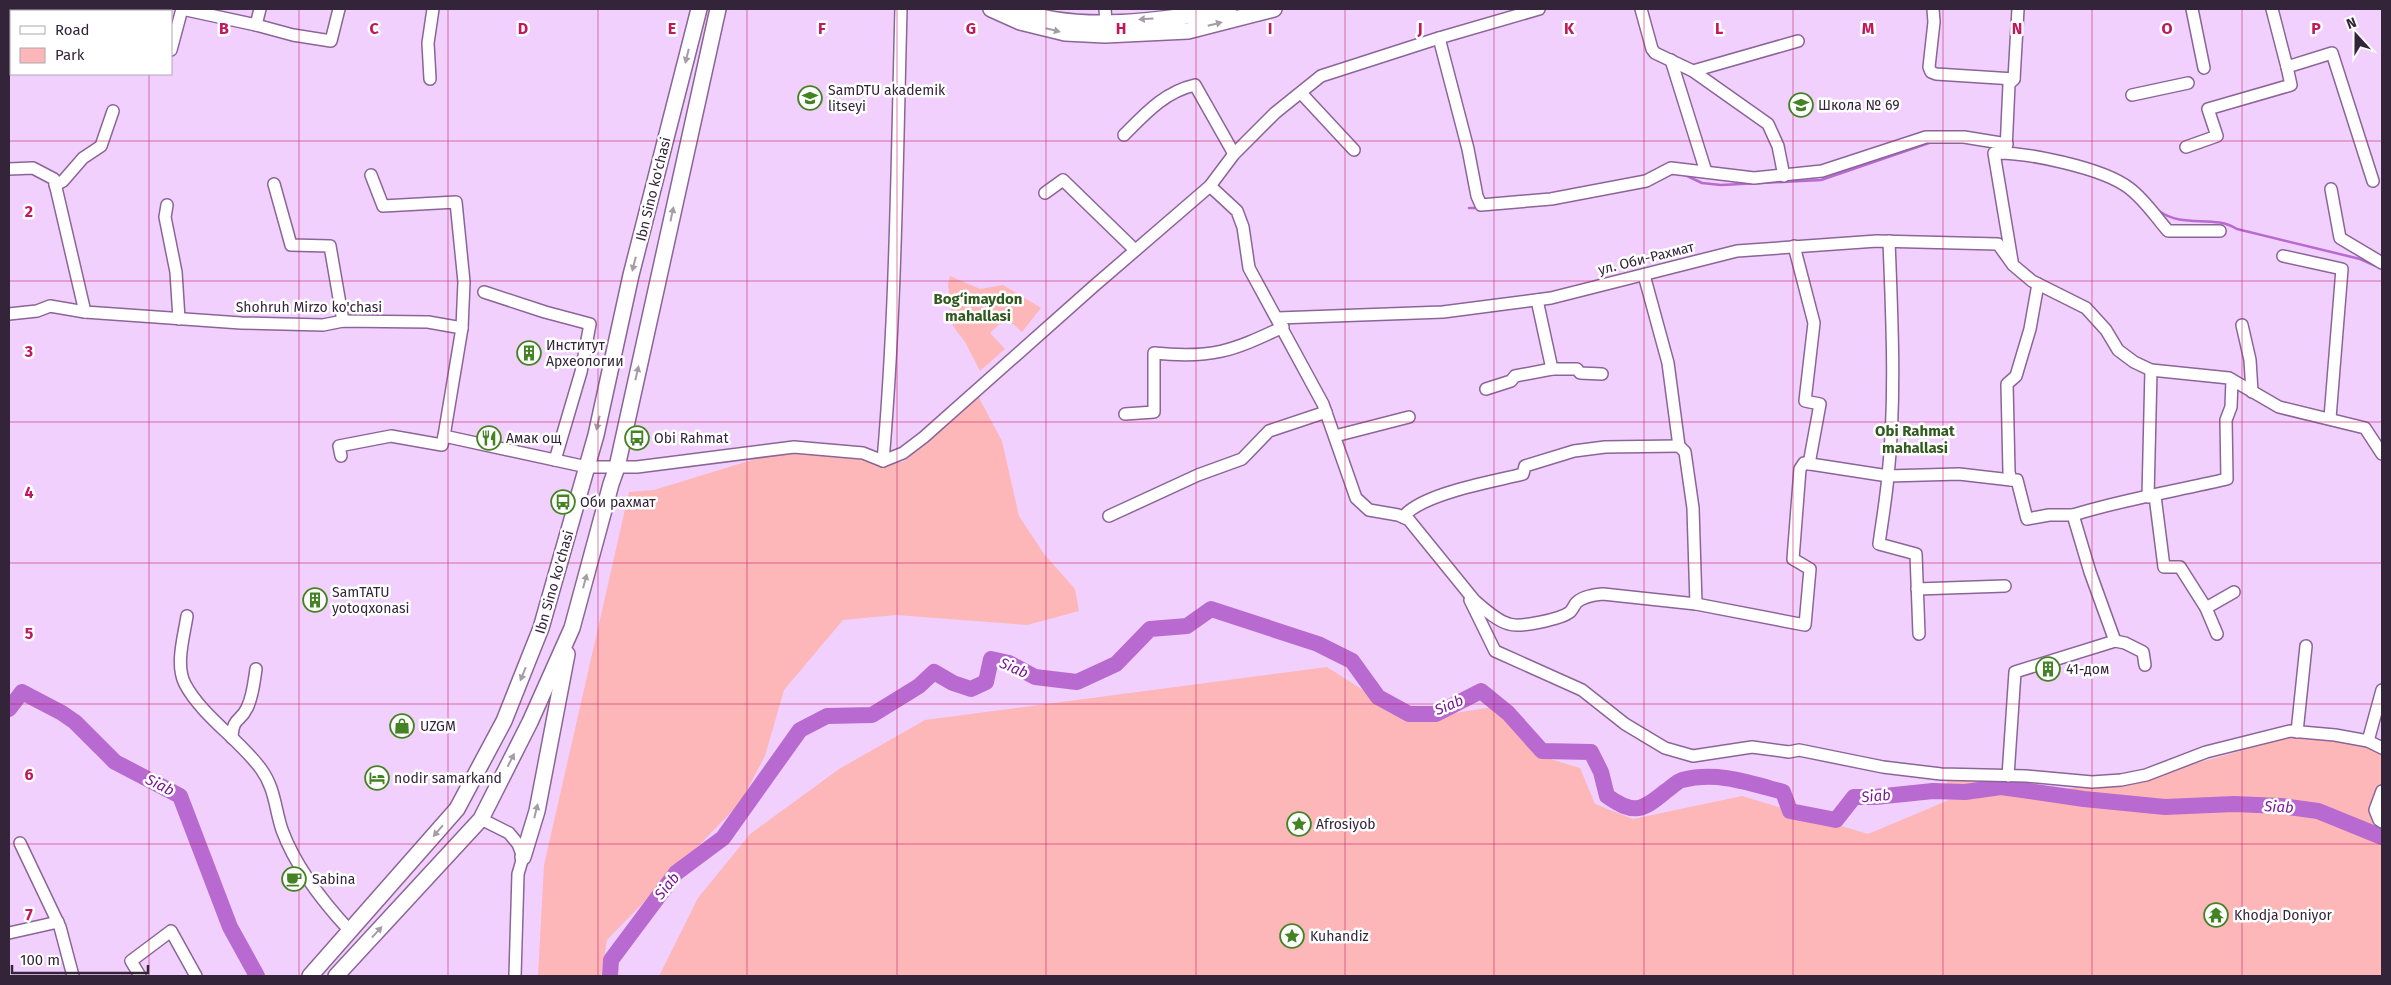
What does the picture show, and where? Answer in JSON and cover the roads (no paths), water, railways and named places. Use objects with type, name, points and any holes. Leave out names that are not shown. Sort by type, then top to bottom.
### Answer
[{"type":"main road","name":"Ibn Sino ko'chasi","points":[[310,976],[457,809],[504,721],[542,628],[596,435],[631,275],[699,9]]},
{"type":"main road","name":"Ibn Sino ko'chasi","points":[[340,972],[481,819],[530,722],[572,628],[617,467],[718,9]]},
{"type":"main road","points":[[991,9],[1020,22],[1065,33],[1105,34],[1188,31],[1274,9]]},
{"type":"main road","points":[[1016,9],[1067,21],[1105,16],[1187,16],[1229,9]]},
{"type":"main road","points":[[523,857],[536,811],[572,628]]},
{"type":"main road","points":[[457,809],[481,819]]},
{"type":"street","points":[[172,46],[182,9],[293,35],[331,41],[339,9]]},
{"type":"street","points":[[256,25],[260,9]]},
{"type":"street","points":[[430,79],[428,43],[433,9]]},
{"type":"street","points":[[883,461],[888,403],[894,256],[901,9]]},
{"type":"street","points":[[444,436],[586,467],[638,467],[794,447],[863,454],[883,461],[903,453],[924,437],[1210,186],[1234,154],[1275,113],[1321,76],[1439,38],[1539,9]]},
{"type":"street","points":[[1641,9],[1652,49],[1693,71],[1768,124],[1774,136],[1784,176]]},
{"type":"street","points":[[1933,9],[1930,72],[2014,79]]},
{"type":"street","points":[[2006,148],[2008,84],[2014,79],[2018,9]]},
{"type":"street","points":[[2192,9],[2204,68]]},
{"type":"street","points":[[2186,147],[2217,136],[2208,109],[2291,85],[2272,9]]},
{"type":"street","points":[[1439,38],[1481,205],[1551,198],[1646,181],[1671,168],[1754,178],[1822,171],[1926,137],[1964,138],[2076,166],[2111,177],[2130,189],[2168,231],[2220,231]]},
{"type":"street","points":[[1693,71],[1798,41]]},
{"type":"street","points":[[2287,67],[2332,53],[2373,181]]},
{"type":"street","points":[[1671,60],[1706,172]]},
{"type":"street","points":[[2132,95],[2188,83]]},
{"type":"street","points":[[1124,136],[1158,101],[1184,88],[1195,85],[1234,154]]},
{"type":"street","points":[[1301,93],[1354,150]]},
{"type":"street","points":[[55,186],[63,181],[83,158],[101,146],[113,111]]},
{"type":"street","points":[[2006,148],[1994,153],[2013,265],[2038,284],[2086,308],[2106,330],[2118,350],[2151,370],[2232,380],[2279,407],[2365,428],[2382,454]]},
{"type":"street","points":[[9,168],[33,168],[54,179],[85,312]]},
{"type":"street","points":[[341,456],[339,446],[391,436],[442,445],[462,328],[464,282],[456,202],[383,206],[371,175]]},
{"type":"street","points":[[1045,193],[1063,180],[1135,250]]},
{"type":"street","points":[[274,184],[291,246],[330,246],[342,321]]},
{"type":"street","points":[[1210,186],[1237,212],[1243,226],[1249,268],[1280,322],[1326,412],[1352,489],[1362,505],[1378,512],[1403,517],[1414,525],[1466,591],[1482,607],[1510,625],[1543,621],[1560,616],[1571,612],[1578,602],[1583,599],[1603,594],[1696,604],[1805,626],[1810,569],[1793,559],[1800,468],[1804,463],[1888,476],[1959,474],[2018,480],[2027,519],[2049,515],[2073,514],[2115,502],[2151,497],[2227,478],[2226,420],[2231,407],[2232,380]]},
{"type":"street","points":[[2331,189],[2340,238],[2382,263]]},
{"type":"street","points":[[167,205],[165,217],[176,272],[179,319]]},
{"type":"street","points":[[1890,241],[1893,357],[1888,476],[1879,544],[1916,554],[1919,634]]},
{"type":"street","name":"ул. Оби-Рахмат","points":[[1280,322],[1443,312],[1537,300],[1737,251],[1794,246],[1890,241],[1998,244],[2013,265]]},
{"type":"street","points":[[1794,246],[1814,323],[1805,401],[1820,404],[1809,464]]},
{"type":"street","points":[[2283,256],[2342,270],[2330,418]]},
{"type":"street","points":[[1644,275],[1668,363],[1679,446],[1685,452],[1693,508],[1696,604]]},
{"type":"street","points":[[2011,480],[2009,472],[2007,384],[2016,376],[2030,329],[2038,284]]},
{"type":"street","points":[[484,292],[544,312],[590,324],[581,372],[555,460]]},
{"type":"street","points":[[1537,300],[1552,369]]},
{"type":"street","name":"Shohruh Mirzo ko'chasi","points":[[9,314],[37,311],[50,306],[85,312],[242,323],[323,325],[342,321],[428,322],[462,328]]},
{"type":"street","points":[[1125,414],[1154,412],[1154,353],[1183,356],[1214,354],[1241,346],[1280,322]]},
{"type":"street","points":[[2242,325],[2250,360],[2252,392]]},
{"type":"street","points":[[1486,389],[1511,381],[1515,376],[1552,369],[1577,369],[1580,373],[1602,374]]},
{"type":"street","points":[[2151,370],[2151,497],[2164,567],[2180,567],[2206,608],[2217,634]]},
{"type":"street","points":[[1109,516],[1198,475],[1242,459],[1269,431],[1326,412]]},
{"type":"street","points":[[1335,436],[1409,417]]},
{"type":"street","points":[[1403,517],[1410,509],[1431,498],[1523,474],[1525,466],[1574,451],[1605,447],[1679,446]]},
{"type":"street","points":[[2073,514],[2090,572],[2115,641]]},
{"type":"street","points":[[1917,589],[2005,586]]},
{"type":"street","points":[[1466,591],[1495,651],[1582,690],[1625,724],[1665,748],[1694,756],[1752,747],[1789,752],[1799,750],[1883,767],[1941,774],[2008,776],[2092,782],[2121,780],[2146,775],[2206,752],[2263,737],[2297,732],[2335,735],[2368,741],[2382,748]]},
{"type":"street","points":[[2206,608],[2234,592]]},
{"type":"street","points":[[187,616],[180,668],[184,684],[261,769],[274,792],[282,830],[302,870],[330,910],[350,931]]},
{"type":"street","points":[[2008,776],[2015,672],[2115,641],[2125,643],[2143,652],[2144,665]]},
{"type":"street","points":[[2297,732],[2306,646]]},
{"type":"street","points":[[232,738],[235,720],[246,711],[251,699],[256,669]]},
{"type":"street","points":[[2368,741],[2382,690]]},
{"type":"street","points":[[2382,791],[2375,810],[2379,820],[2382,822]]},
{"type":"street","points":[[481,819],[510,833],[518,844],[523,857],[518,874],[515,976]]},
{"type":"street","points":[[20,843],[58,922],[73,976]]},
{"type":"street","points":[[9,933],[58,922]]},
{"type":"street","points":[[140,976],[132,962],[171,931],[196,976]]},
{"type":"waterway","points":[[1683,174],[1702,183],[1721,185],[1821,180],[1929,143]]},
{"type":"waterway","points":[[2129,181],[2142,192]]},
{"type":"waterway","points":[[1469,208],[1478,208]]},
{"type":"waterway","points":[[2159,211],[2178,219],[2219,222],[2237,229],[2360,259],[2376,266]]},
{"type":"waterway","name":"Siab","points":[[610,976],[611,960],[676,873],[723,838],[800,730],[827,716],[872,715],[919,686],[934,672],[953,683],[971,689],[986,682],[991,659],[1009,663],[1035,677],[1077,682],[1116,664],[1150,629],[1187,626],[1211,609],[1318,644],[1352,661],[1378,697],[1409,714],[1436,714],[1481,691],[1508,713],[1542,751],[1591,752],[1601,772],[1607,796],[1631,808],[1638,808],[1650,803],[1682,780],[1708,777],[1733,779],[1783,792],[1790,811],[1836,820],[1854,797],[1875,797],[1933,791],[1965,792],[2001,787],[2084,799],[2165,807],[2234,804],[2281,806],[2318,811],[2382,837]]},
{"type":"waterway","name":"Siab","points":[[9,709],[22,692],[75,722],[115,762],[180,796],[230,927],[257,976]]},
{"type":"place","name":"SamDTU akademik litseyi","points":[[810,98]]},
{"type":"place","name":"Школа № 69","points":[[1801,105]]},
{"type":"place","name":"Институт Археологии","points":[[529,353]]},
{"type":"place","name":"Амак ощ","points":[[489,438]]},
{"type":"place","name":"Obi Rahmat","points":[[637,438]]},
{"type":"place","name":"Оби рахмат","points":[[563,502]]},
{"type":"place","name":"SamTATU yotoqxonasi","points":[[315,600]]},
{"type":"place","name":"41-дом","points":[[2048,669]]},
{"type":"place","name":"UZGM","points":[[402,726]]},
{"type":"place","name":"nodir samarkand","points":[[377,778]]},
{"type":"place","name":"Afrosiyob","points":[[1299,824]]},
{"type":"place","name":"Sabina","points":[[294,879]]},
{"type":"place","name":"Khodja Doniyor","points":[[2216,915]]},
{"type":"place","name":"Kuhandiz","points":[[1292,936]]},
{"type":"district","name":"Bog‘imaydon mahallasi","points":[[978,308]]},
{"type":"district","name":"Obi Rahmat mahallasi","points":[[1915,440]]}]
